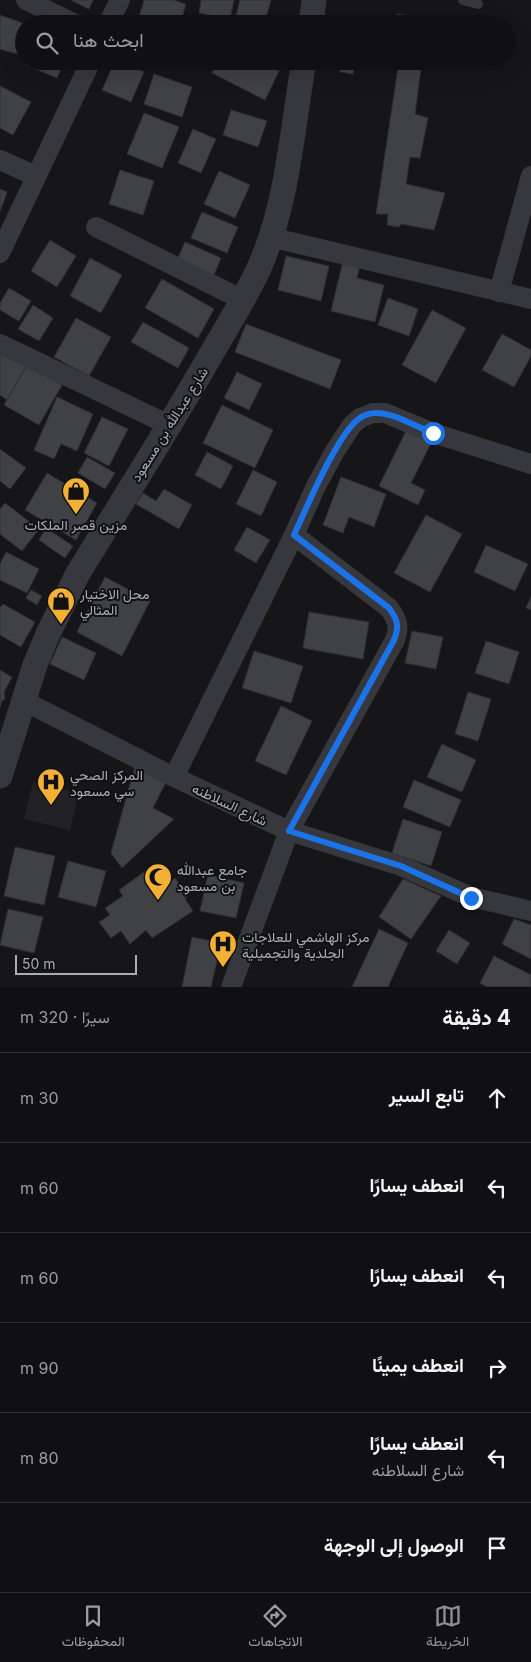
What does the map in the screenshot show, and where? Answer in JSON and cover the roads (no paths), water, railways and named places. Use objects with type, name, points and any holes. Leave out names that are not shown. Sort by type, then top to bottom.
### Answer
[{"type":"street","points":[[26,0],[57,15]]},
{"type":"street","points":[[112,15],[120,0]]},
{"type":"street","points":[[312,15],[314,0]]},
{"type":"street","points":[[0,253],[87,70]]},
{"type":"street","name":"شارع عبدالله بن مسعود","points":[[0,776],[35,666],[48,634],[77,575],[169,425],[242,300],[259,267],[270,237],[288,171],[303,70]]},
{"type":"street","points":[[0,160],[36,176]]},
{"type":"street","points":[[499,292],[531,176]]},
{"type":"street","points":[[96,227],[242,300]]},
{"type":"street","points":[[270,237],[531,300]]},
{"type":"street","points":[[0,344],[169,425]]},
{"type":"street","points":[[174,777],[294,535],[316,486],[335,450],[360,418],[373,413],[385,414],[433,433],[531,464]]},
{"type":"street","points":[[231,987],[289,831],[398,630],[397,619],[389,608],[294,535]]},
{"type":"street","name":"شارع السلاطنه","points":[[24,701],[174,777],[289,831],[401,866],[471,898],[531,911]]},
{"type":"lane","points":[[463,0],[478,4]]},
{"type":"place","name":"مزين قصر الملكات","points":[[76,515]]},
{"type":"place","name":"محل الاختيار المثالي","points":[[61,625]]},
{"type":"place","name":"المركز الصحي سي مسعود","points":[[51,806]]},
{"type":"place","name":"جامع عبدالله بن مسعود","points":[[158,901]]},
{"type":"place","name":"مركز الهاشمي للعلاجات الجلدية والتجميلية","points":[[223,968]]}]
